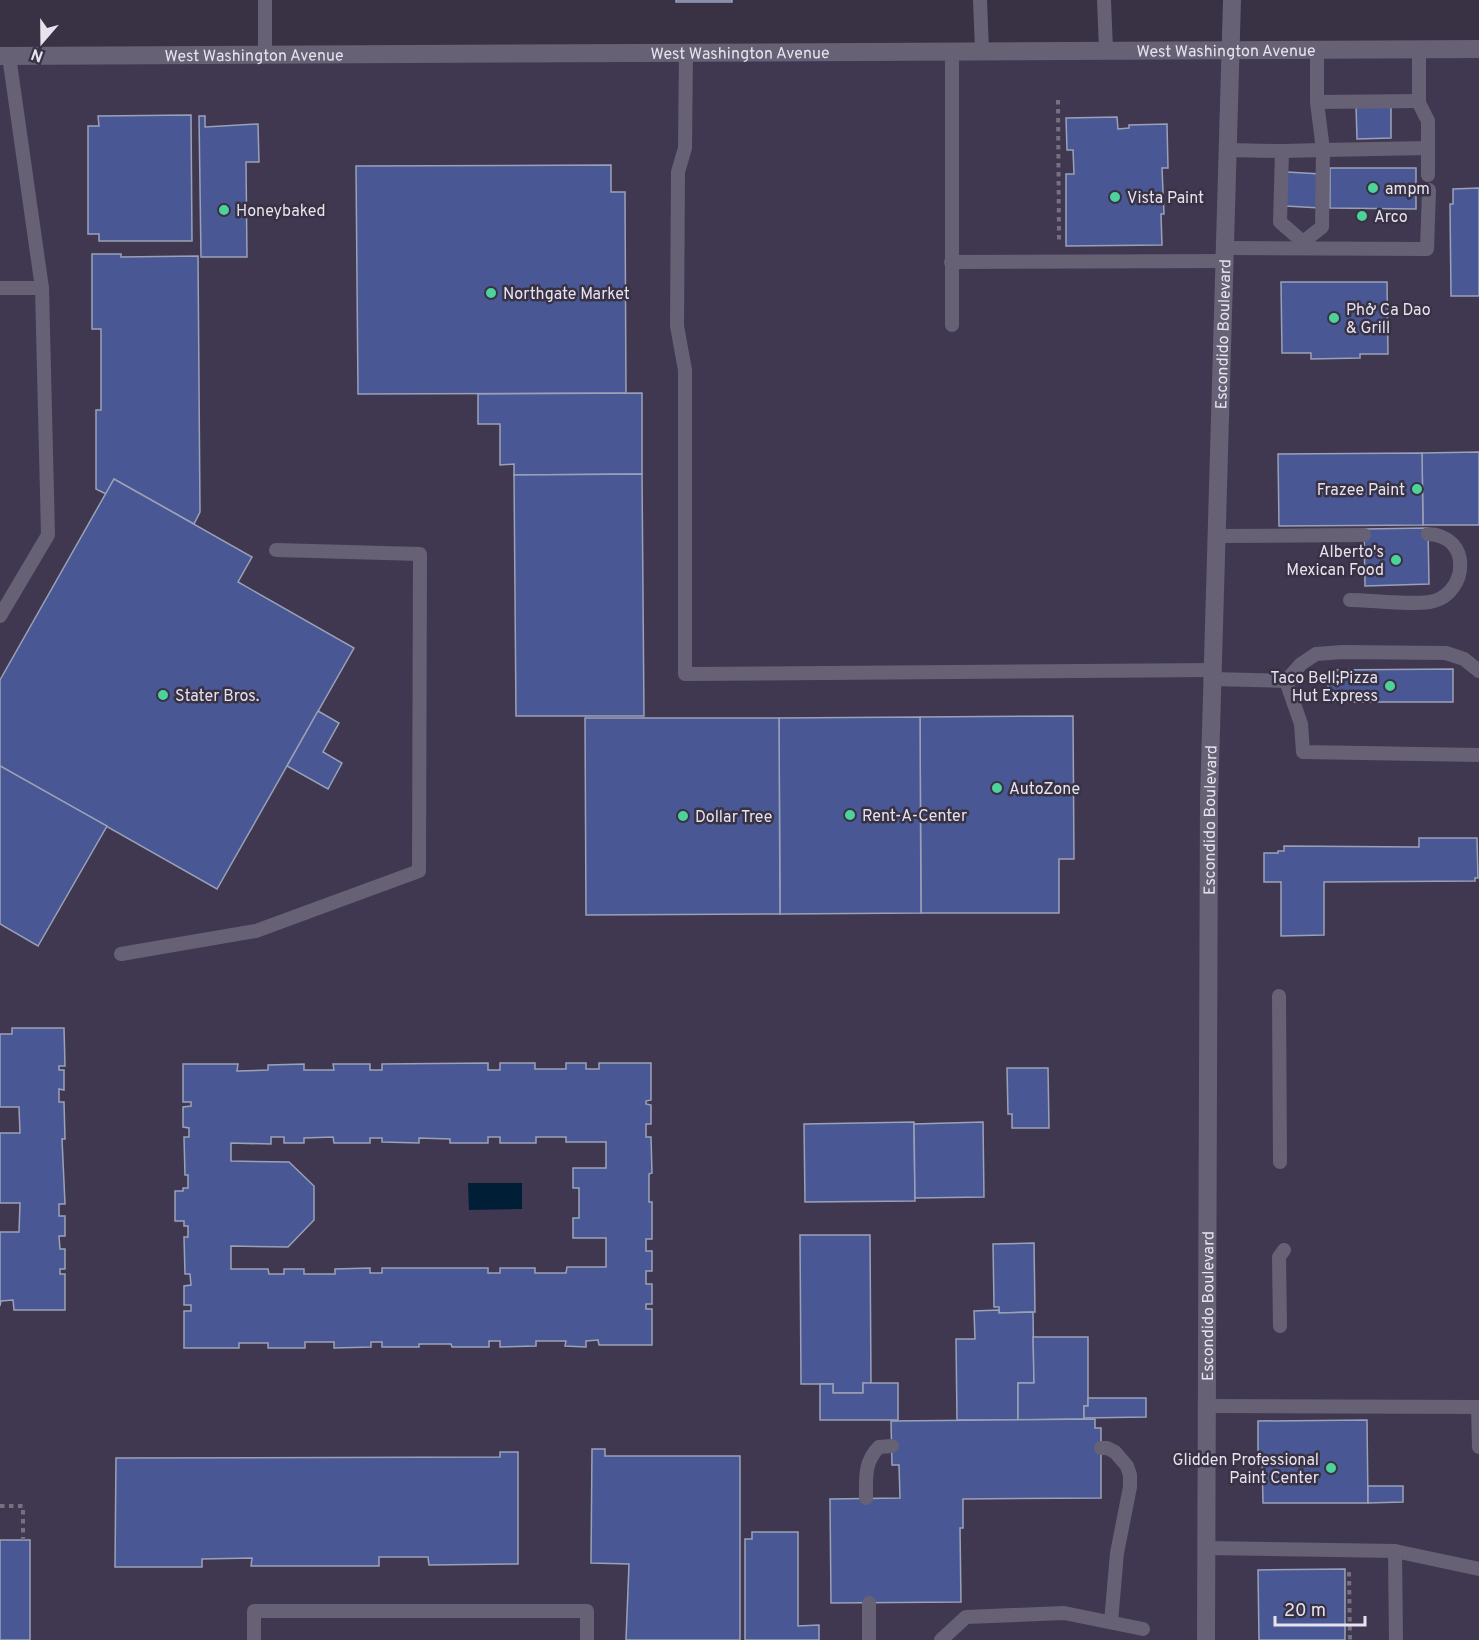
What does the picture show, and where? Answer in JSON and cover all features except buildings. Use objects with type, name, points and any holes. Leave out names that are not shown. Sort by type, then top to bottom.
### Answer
[{"type":"main road","name":"Escondido Boulevard","points":[[1206,1640],[1208,847],[1232,0]]},
{"type":"main road","name":"West Washington Avenue","points":[[5,56],[1479,49]]},
{"type":"lane","points":[[265,0],[265,55]]},
{"type":"lane","points":[[980,0],[982,50]]},
{"type":"lane","points":[[1104,0],[1106,50]]},
{"type":"lane","points":[[1303,246],[1322,227],[1323,150],[1317,102],[1317,49]]},
{"type":"lane","points":[[1419,49],[1419,101],[1428,121],[1428,175]]},
{"type":"lane","points":[[952,50],[952,325]]},
{"type":"lane","points":[[686,51],[685,148],[678,172],[677,315],[685,370],[685,674],[1213,674],[1286,681]]},
{"type":"lane","points":[[0,616],[48,535],[42,288],[5,56]]},
{"type":"lane","points":[[1317,102],[1419,101]]},
{"type":"lane","points":[[1229,150],[1428,148]]},
{"type":"lane","points":[[1282,151],[1280,222],[1303,246]]},
{"type":"lane","points":[[951,262],[1226,255],[1303,246],[1427,249],[1429,190]]},
{"type":"lane","points":[[0,288],[42,288]]},
{"type":"lane","points":[[1350,600],[1434,601],[1450,590],[1459,573],[1460,558],[1457,548],[1444,537],[1428,534]]},
{"type":"lane","points":[[1217,536],[1364,535]]},
{"type":"lane","points":[[121,954],[256,931],[418,871],[420,554],[276,550]]},
{"type":"lane","points":[[1286,681],[1301,664],[1316,654],[1342,652],[1446,653],[1464,659],[1479,671]]},
{"type":"lane","points":[[1286,681],[1301,724],[1303,752],[1479,755]]},
{"type":"lane","points":[[1279,996],[1280,1162]]},
{"type":"lane","points":[[1280,1326],[1280,1257],[1284,1250]]},
{"type":"lane","points":[[1206,1406],[1479,1407],[1479,1447]]},
{"type":"lane","points":[[866,1498],[870,1456],[879,1447],[891,1446]]},
{"type":"lane","points":[[1101,1448],[1107,1448],[1122,1458],[1130,1475],[1130,1486],[1117,1553],[1111,1622]]},
{"type":"lane","points":[[1206,1548],[1395,1551],[1479,1569]]},
{"type":"lane","points":[[1395,1551],[1396,1640]]},
{"type":"lane","points":[[869,1603],[869,1640]]},
{"type":"lane","points":[[254,1640],[254,1611],[587,1611],[587,1640]]},
{"type":"lane","points":[[941,1640],[966,1617],[1064,1613],[1143,1629]]},
{"type":"path","points":[[1058,100],[1059,243]]},
{"type":"path","points":[[0,1506],[23,1506],[23,1540]]},
{"type":"path","points":[[1349,1550],[1350,1640]]},
{"type":"shaded area","points":[[1479,49],[1479,1640],[0,1640],[0,56]]},
{"type":"water","points":[[468,1183],[522,1183],[522,1209],[469,1210]]},
{"type":"place","name":"ampm","points":[[1373,188]]},
{"type":"place","name":"Vista Paint","points":[[1115,197]]},
{"type":"place","name":"Honeybaked","points":[[224,210]]},
{"type":"place","name":"Arco","points":[[1362,216]]},
{"type":"place","name":"Northgate Market","points":[[491,293]]},
{"type":"place","name":"Phở Ca Dao & Grill","points":[[1334,318]]},
{"type":"place","name":"Frazee Paint","points":[[1417,489]]},
{"type":"place","name":"Alberto's Mexican Food","points":[[1396,560]]},
{"type":"place","name":"Taco Bell;Pizza Hut Express","points":[[1390,686]]},
{"type":"place","name":"Stater Bros.","points":[[163,695]]},
{"type":"place","name":"AutoZone","points":[[997,788]]},
{"type":"place","name":"Rent-A-Center","points":[[850,815]]},
{"type":"place","name":"Dollar Tree","points":[[683,816]]},
{"type":"place","name":"Glidden Professional Paint Center","points":[[1331,1468]]}]
